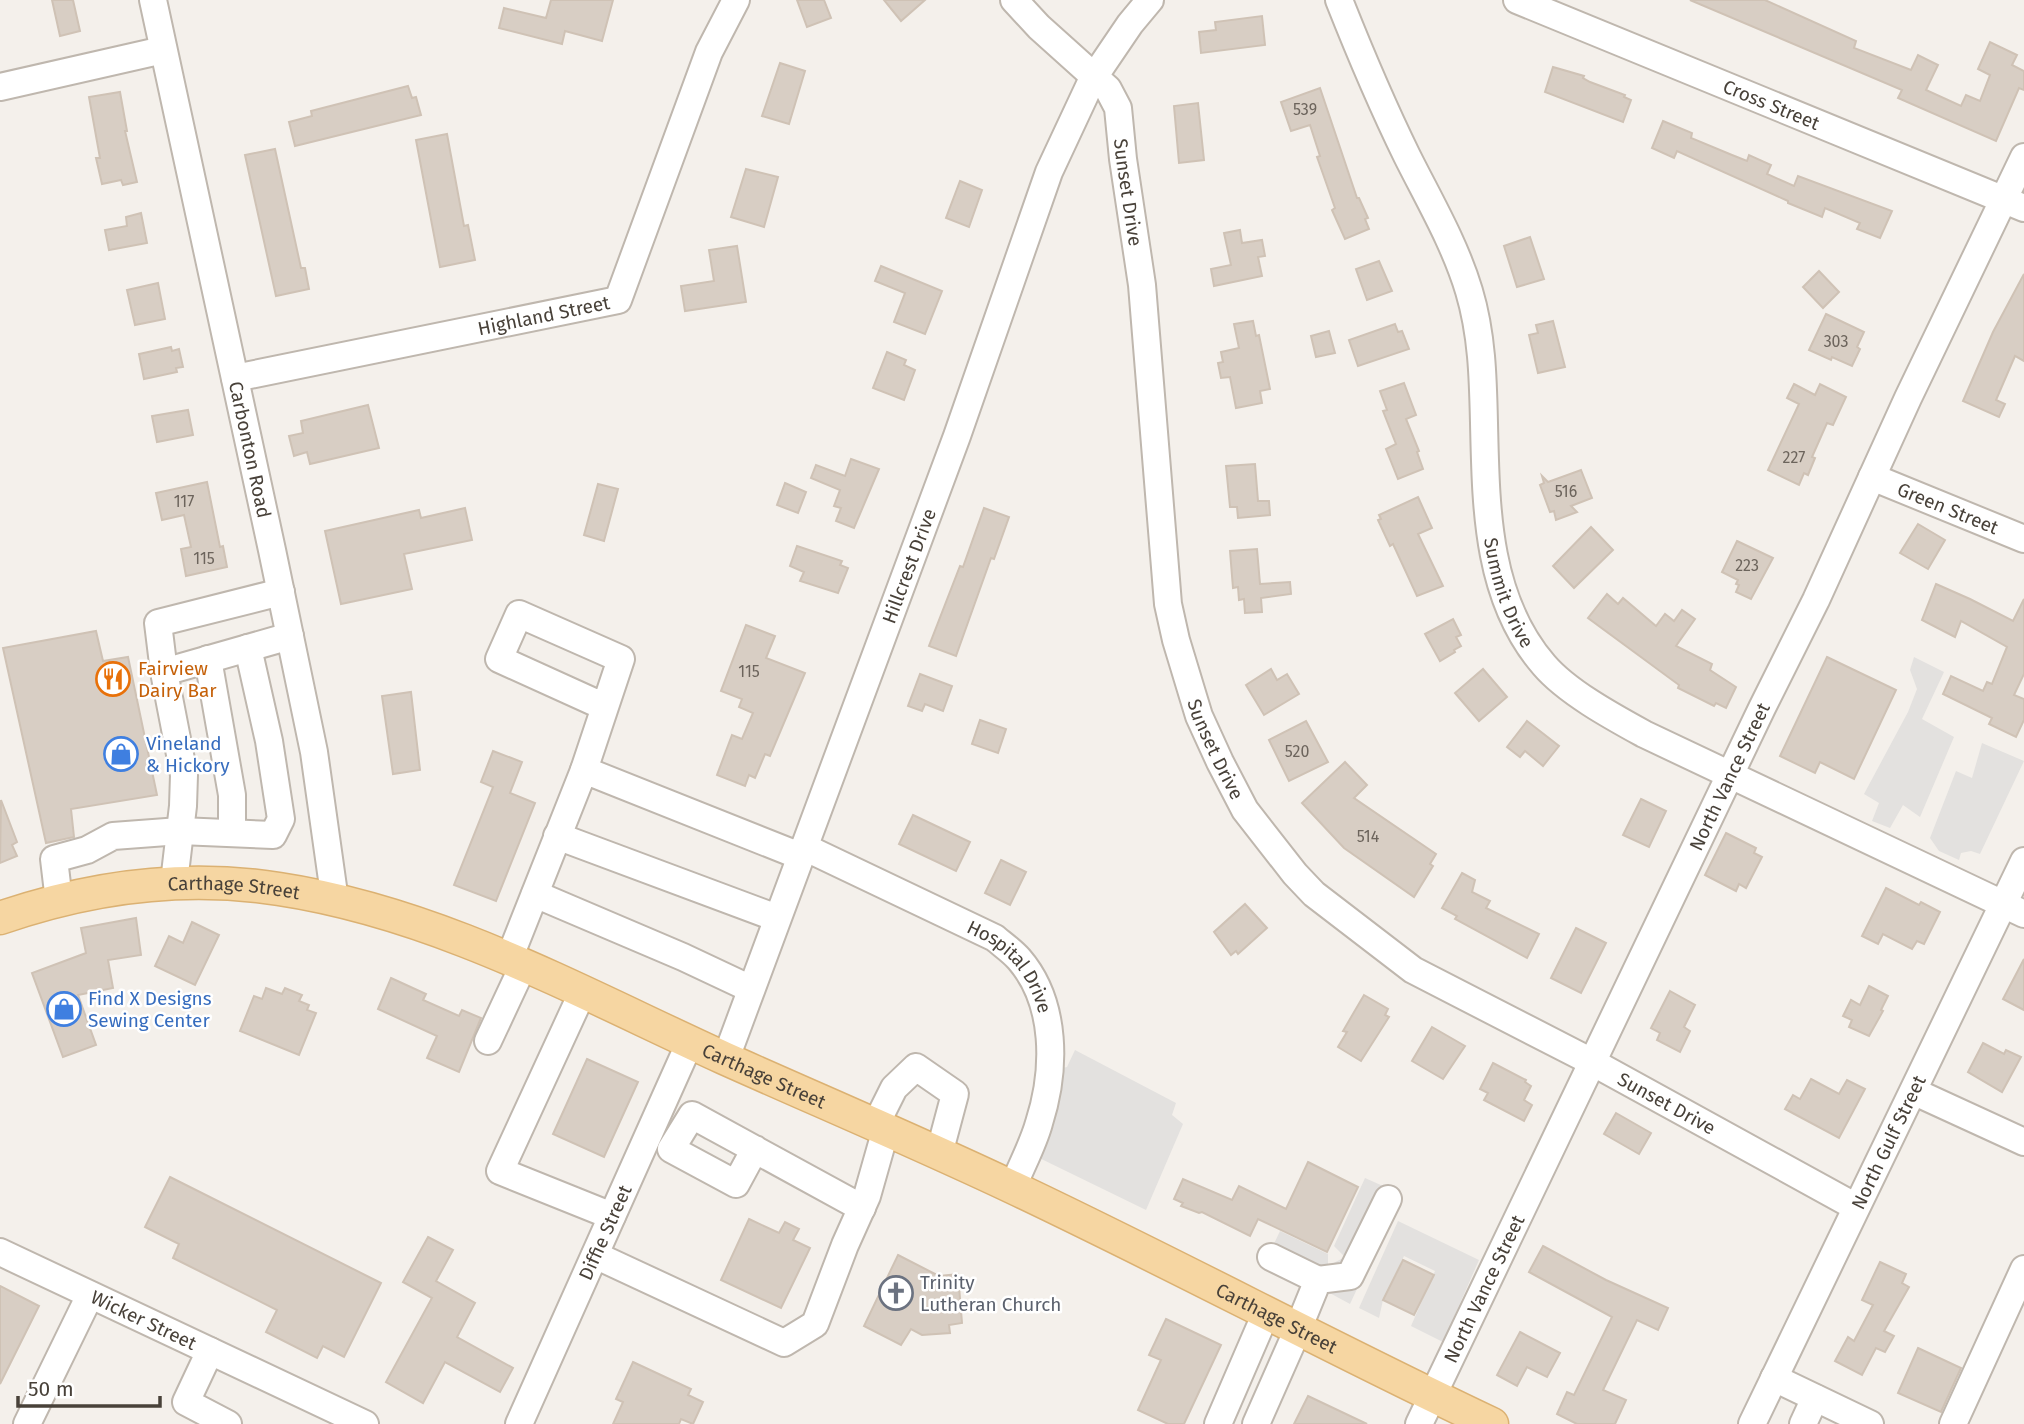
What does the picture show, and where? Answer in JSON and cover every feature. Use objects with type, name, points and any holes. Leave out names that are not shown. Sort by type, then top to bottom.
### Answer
[{"type":"main road","name":"Carthage Street","points":[[0,918],[59,901],[132,886],[174,882],[247,884],[282,889],[381,912],[455,936],[517,961],[1013,1187],[1492,1424]]},
{"type":"street","name":"Highland Street","points":[[234,378],[618,300],[709,52],[736,0]]},
{"type":"street","name":"Sunset Drive","points":[[1014,0],[1038,27],[1095,75],[1108,89],[1118,108],[1142,285],[1168,604],[1199,716],[1220,762],[1253,820],[1314,894],[1413,970],[1592,1062],[1856,1207]]},
{"type":"street","points":[[1095,75],[1150,0]]},
{"type":"street","name":"Summit Drive","points":[[1339,0],[1369,75],[1457,257],[1470,292],[1483,370],[1489,530],[1495,564],[1509,607],[1526,640],[1545,666],[1595,706],[1644,734],[2014,909]]},
{"type":"street","name":"Cross Street","points":[[1517,0],[2014,203]]},
{"type":"street","name":"Carbonton Road","points":[[155,1],[163,50],[314,752],[335,901]]},
{"type":"street","points":[[0,87],[163,50]]},
{"type":"street","name":"Hillcrest Drive","points":[[726,1058],[957,436],[1049,172],[1095,75]]},
{"type":"street","name":"North Vance Street","points":[[1419,1424],[1816,600],[1872,477],[2014,203],[2024,158]]},
{"type":"street","name":"Green Street","points":[[1872,477],[2024,539]]},
{"type":"street","points":[[174,882],[184,775],[158,624],[281,592]]},
{"type":"street","points":[[164,671],[290,636]]},
{"type":"street","points":[[59,901],[54,859],[87,850],[113,836],[180,831],[273,835],[281,819],[269,741],[248,648]]},
{"type":"street","points":[[208,659],[232,795],[232,832]]},
{"type":"street","points":[[488,1041],[517,961],[535,894],[584,770],[605,707]]},
{"type":"street","name":"Hospital Drive","points":[[584,770],[802,852],[995,938],[1018,958],[1030,974],[1046,1008],[1051,1065],[1040,1123],[1013,1187]]},
{"type":"street","points":[[557,836],[777,918]]},
{"type":"street","name":"North Gulf Street","points":[[1752,1424],[1856,1207],[2014,909],[2024,862]]},
{"type":"street","points":[[535,894],[751,989]]},
{"type":"street","points":[[583,991],[500,1171],[612,1216]]},
{"type":"street","name":"Diffie Street","points":[[519,1424],[690,1042]]},
{"type":"street","points":[[595,1255],[784,1343],[816,1324],[845,1245],[862,1208],[881,1127],[894,1088],[916,1067],[955,1094],[939,1154]]},
{"type":"street","points":[[1915,1092],[2024,1142]]},
{"type":"street","points":[[755,1149],[862,1208]]},
{"type":"street","points":[[1271,1257],[1318,1280],[1349,1276],[1388,1199]]},
{"type":"street","name":"Wicker Street","points":[[0,1252],[365,1424]]},
{"type":"street","points":[[1953,1424],[2024,1269]]},
{"type":"street","points":[[1256,1424],[1318,1280]]},
{"type":"street","points":[[27,1424],[90,1295]]},
{"type":"street","points":[[1218,1424],[1266,1314]]},
{"type":"street","points":[[210,1351],[186,1402],[228,1424]]},
{"type":"street","points":[[1774,1378],[1870,1424]]},
{"type":"street","points":[[1803,1424],[1815,1398]]},
{"type":"shaded area","points":[[1914,657],[1944,672],[1922,719],[1954,737],[1920,817],[1903,805],[1890,828],[1872,821],[1879,803],[1864,794],[1908,712],[1917,689],[1910,670]]},
{"type":"shaded area","points":[[1982,743],[2024,761],[1980,854],[1971,851],[1961,853],[1959,860],[1939,851],[1930,838],[1956,771],[1972,778]]},
{"type":"shaded area","points":[[1075,1050],[1176,1103],[1172,1115],[1183,1124],[1146,1210],[1027,1152],[1050,1071],[1067,1067]]},
{"type":"shaded area","points":[[1365,1178],[1401,1194],[1350,1304],[1326,1291],[1305,1284],[1272,1248],[1280,1231],[1328,1254],[1328,1266],[1345,1257],[1334,1246]]},
{"type":"shaded area","points":[[1398,1221],[1479,1260],[1443,1342],[1411,1326],[1435,1271],[1404,1256],[1383,1300],[1379,1318],[1359,1308]]},
{"type":"building","points":[[52,0],[73,0],[80,31],[60,36]]},
{"type":"building","points":[[551,0],[613,0],[602,41],[565,31],[562,44],[499,28],[504,8],[546,18]]},
{"type":"building","points":[[797,0],[824,0],[831,18],[807,27]]},
{"type":"building","points":[[884,0],[925,0],[901,21]]},
{"type":"building","points":[[1690,0],[1765,0],[1856,41],[1854,48],[1911,70],[1918,55],[1938,65],[1926,90],[1961,106],[1966,95],[1980,101],[1990,75],[1978,69],[1990,42],[2017,55],[2012,65],[2024,71],[2024,90],[2019,88],[1996,141],[1898,98],[1902,90]]},
{"type":"building","points":[[1262,16],[1265,45],[1201,53],[1199,32],[1216,30],[1215,22]]},
{"type":"building","points":[[780,63],[805,71],[789,124],[762,116]]},
{"type":"building","points":[[1553,67],[1584,76],[1583,78],[1590,82],[1625,95],[1624,97],[1631,100],[1623,122],[1545,92]]},
{"type":"building","points":[[408,86],[412,98],[416,97],[421,115],[295,146],[289,122],[312,116],[311,111]]},
{"type":"building","points":[[1320,88],[1357,198],[1368,218],[1365,219],[1369,229],[1345,239],[1332,210],[1335,208],[1317,157],[1320,156],[1310,125],[1291,131],[1281,102]]},
{"type":"building","points":[[120,92],[125,131],[137,182],[123,185],[121,180],[102,184],[89,97]]},
{"type":"building","points":[[1198,103],[1204,160],[1179,163],[1174,106]]},
{"type":"building","points":[[1663,121],[1692,133],[1691,138],[1732,155],[1747,161],[1749,155],[1771,165],[1767,174],[1794,186],[1798,176],[1892,211],[1880,238],[1857,229],[1860,223],[1825,208],[1822,217],[1677,151],[1674,158],[1652,148]]},
{"type":"building","points":[[447,134],[464,226],[468,225],[475,260],[440,267],[416,140]]},
{"type":"building","points":[[275,149],[301,268],[305,268],[309,289],[276,296],[245,155]]},
{"type":"building","points":[[746,169],[778,177],[764,227],[731,217]]},
{"type":"building","points":[[960,181],[982,190],[969,227],[946,218]]},
{"type":"building","points":[[141,213],[147,243],[109,250],[105,230],[127,226],[126,217]]},
{"type":"building","points":[[1240,230],[1242,243],[1262,240],[1265,256],[1258,257],[1262,276],[1214,286],[1211,269],[1231,265],[1224,233]]},
{"type":"building","points":[[1530,237],[1544,279],[1517,287],[1504,246]]},
{"type":"building","points":[[737,246],[746,302],[685,311],[681,286],[714,281],[709,250]]},
{"type":"building","points":[[1379,261],[1392,291],[1367,300],[1356,269]]},
{"type":"building","points":[[881,266],[942,291],[925,334],[894,322],[905,293],[875,281]]},
{"type":"building","points":[[1819,271],[1839,292],[1823,308],[1803,287]]},
{"type":"building","points":[[2024,274],[2024,361],[2015,356],[1996,400],[2005,404],[1999,417],[1963,401],[1993,332]]},
{"type":"building","points":[[158,283],[165,319],[135,325],[127,290]]},
{"type":"building","points":[[1826,314],[1864,332],[1852,366],[1809,350]]},
{"type":"building","points":[[1253,321],[1256,336],[1259,335],[1270,389],[1260,391],[1262,403],[1236,408],[1230,377],[1221,378],[1218,363],[1223,362],[1221,352],[1239,348],[1234,324]]},
{"type":"building","points":[[1553,321],[1565,367],[1538,373],[1529,335],[1538,333],[1536,325]]},
{"type":"building","points":[[1395,324],[1398,332],[1402,331],[1409,349],[1358,366],[1349,340]]},
{"type":"building","points":[[1329,331],[1335,353],[1316,357],[1311,336]]},
{"type":"building","points":[[171,347],[172,351],[179,349],[183,367],[176,368],[177,372],[144,379],[139,354]]},
{"type":"building","points":[[887,352],[906,360],[904,365],[915,370],[904,400],[873,388]]},
{"type":"building","points":[[1404,383],[1416,415],[1406,419],[1423,469],[1398,479],[1386,449],[1396,444],[1383,411],[1387,410],[1380,391]]},
{"type":"building","points":[[1794,384],[1815,395],[1820,384],[1846,397],[1833,425],[1827,423],[1812,457],[1815,458],[1808,475],[1804,473],[1799,485],[1768,470],[1799,404],[1787,398]]},
{"type":"building","points":[[368,405],[379,448],[310,464],[307,452],[294,456],[289,436],[303,433],[301,421]]},
{"type":"building","points":[[188,410],[193,435],[157,442],[152,416]]},
{"type":"building","points":[[851,459],[879,469],[854,528],[836,521],[841,508],[834,506],[840,490],[811,478],[816,465],[845,476]]},
{"type":"building","points":[[1255,464],[1258,501],[1269,501],[1270,515],[1238,518],[1237,507],[1230,507],[1226,466]]},
{"type":"building","points":[[1581,470],[1592,498],[1571,506],[1577,512],[1556,520],[1554,511],[1550,512],[1540,485],[1544,483],[1542,476],[1548,482]]},
{"type":"building","points":[[207,482],[220,547],[223,546],[227,567],[186,576],[181,549],[191,547],[184,515],[162,520],[156,493]]},
{"type":"building","points":[[785,483],[806,492],[798,513],[777,505]]},
{"type":"building","points":[[598,484],[618,489],[604,541],[584,535]]},
{"type":"building","points":[[1418,497],[1432,528],[1418,534],[1443,586],[1417,596],[1393,544],[1390,546],[1378,520],[1381,519],[1379,515]]},
{"type":"building","points":[[465,508],[472,540],[404,554],[412,589],[341,604],[325,531],[419,510],[421,518]]},
{"type":"building","points":[[984,508],[1009,517],[994,559],[991,558],[956,656],[929,646],[960,566],[963,567]]},
{"type":"building","points":[[1918,524],[1945,540],[1928,569],[1900,553]]},
{"type":"building","points":[[1591,527],[1613,550],[1574,588],[1553,566]]},
{"type":"building","points":[[1737,541],[1773,558],[1751,599],[1736,592],[1738,580],[1722,572]]},
{"type":"building","points":[[797,546],[842,561],[840,565],[848,568],[838,593],[800,581],[804,572],[790,566]]},
{"type":"building","points":[[1257,549],[1260,584],[1290,582],[1291,594],[1261,598],[1262,612],[1245,613],[1244,599],[1239,600],[1238,587],[1233,588],[1230,551]]},
{"type":"building","points":[[1936,584],[2013,621],[2024,599],[2024,674],[2014,695],[2024,699],[2024,720],[2016,737],[1989,724],[1992,718],[1943,694],[1951,676],[1983,691],[1987,682],[1992,684],[2007,647],[1961,621],[1955,637],[1922,620]]},
{"type":"building","points":[[1607,594],[1618,604],[1623,598],[1656,626],[1665,614],[1674,621],[1682,610],[1695,619],[1676,646],[1712,664],[1710,670],[1736,687],[1726,708],[1716,703],[1714,706],[1678,688],[1679,685],[1588,618]]},
{"type":"building","points":[[1453,619],[1461,635],[1456,637],[1461,646],[1440,661],[1425,634]]},
{"type":"building","points":[[746,625],[775,636],[766,658],[805,673],[770,756],[765,754],[755,778],[749,775],[745,786],[717,775],[732,735],[742,739],[753,713],[739,707],[742,699],[721,691]]},
{"type":"building","points":[[96,631],[103,661],[128,657],[157,795],[71,809],[74,837],[46,843],[3,648]]},
{"type":"building","points":[[1827,657],[1896,690],[1854,779],[1820,762],[1815,773],[1780,756]]},
{"type":"building","points":[[1271,669],[1277,680],[1287,674],[1299,694],[1264,715],[1246,685]]},
{"type":"building","points":[[1483,669],[1507,697],[1479,721],[1455,693]]},
{"type":"building","points":[[920,674],[952,686],[943,711],[925,704],[922,711],[908,706]]},
{"type":"building","points":[[411,692],[420,770],[393,774],[382,696]]},
{"type":"building","points":[[980,720],[1006,729],[998,753],[972,744]]},
{"type":"building","points":[[1306,721],[1328,762],[1289,781],[1269,740]]},
{"type":"building","points":[[1527,721],[1559,746],[1543,766],[1525,751],[1520,757],[1507,747]]},
{"type":"building","points":[[493,751],[522,762],[510,793],[535,803],[496,901],[454,885],[493,787],[481,782]]},
{"type":"building","points":[[1345,762],[1367,785],[1354,798],[1436,854],[1430,864],[1433,866],[1414,897],[1344,848],[1302,803]]},
{"type":"building","points":[[1641,799],[1666,811],[1649,847],[1623,835]]},
{"type":"building","points":[[1,800],[17,842],[12,845],[17,856],[0,863]]},
{"type":"building","points":[[913,815],[970,842],[956,871],[899,844]]},
{"type":"building","points":[[1726,833],[1756,848],[1754,853],[1762,857],[1746,888],[1739,884],[1736,891],[1705,875]]},
{"type":"building","points":[[1001,860],[1026,872],[1010,905],[985,893]]},
{"type":"building","points":[[1462,873],[1475,880],[1472,892],[1490,901],[1486,908],[1539,934],[1527,958],[1455,919],[1457,916],[1442,908]]},
{"type":"building","points":[[1886,888],[1919,905],[1921,902],[1940,912],[1924,944],[1917,941],[1912,949],[1883,934],[1878,944],[1862,936]]},
{"type":"building","points":[[1245,904],[1267,928],[1238,954],[1236,951],[1231,955],[1214,932]]},
{"type":"building","points":[[136,918],[141,955],[108,960],[113,988],[78,995],[96,1045],[63,1057],[32,973],[86,953],[81,928]]},
{"type":"building","points":[[192,922],[219,935],[195,985],[155,966],[169,936],[183,943]]},
{"type":"building","points":[[1576,928],[1606,943],[1581,993],[1551,978]]},
{"type":"building","points":[[2024,959],[2024,1010],[2003,999]]},
{"type":"building","points":[[391,978],[426,994],[423,1000],[459,1016],[462,1010],[481,1018],[459,1072],[427,1058],[437,1036],[378,1009]]},
{"type":"building","points":[[1869,986],[1888,996],[1869,1036],[1849,1027],[1852,1020],[1843,1016],[1851,1000],[1860,1005]]},
{"type":"building","points":[[266,988],[282,994],[285,988],[302,995],[299,1001],[309,1005],[307,1010],[316,1013],[299,1055],[240,1031],[254,996],[262,999]]},
{"type":"building","points":[[1670,991],[1695,1005],[1684,1027],[1690,1031],[1680,1052],[1657,1040],[1660,1033],[1651,1028]]},
{"type":"building","points":[[1364,995],[1388,1009],[1385,1015],[1389,1017],[1361,1061],[1338,1047],[1347,1032],[1343,1031]]},
{"type":"building","points":[[1432,1027],[1465,1046],[1443,1079],[1412,1061]]},
{"type":"building","points":[[1983,1043],[2004,1054],[2006,1050],[2021,1057],[2002,1092],[1968,1072]]},
{"type":"building","points":[[587,1059],[638,1082],[604,1157],[553,1134]]},
{"type":"building","points":[[1493,1063],[1526,1080],[1531,1086],[1524,1100],[1532,1105],[1524,1121],[1484,1100],[1488,1093],[1480,1089]]},
{"type":"building","points":[[1811,1079],[1839,1094],[1847,1080],[1865,1089],[1839,1138],[1785,1109],[1793,1095],[1800,1099]]},
{"type":"building","points":[[1616,1113],[1651,1133],[1639,1154],[1604,1134]]},
{"type":"building","points":[[1308,1162],[1358,1187],[1327,1252],[1258,1219],[1250,1236],[1202,1212],[1181,1206],[1183,1203],[1174,1199],[1183,1179],[1232,1200],[1239,1186],[1286,1209]]},
{"type":"building","points":[[170,1177],[381,1283],[344,1357],[323,1346],[317,1358],[266,1332],[277,1310],[173,1258],[179,1244],[145,1227]]},
{"type":"building","points":[[749,1219],[779,1233],[785,1222],[799,1229],[793,1240],[810,1248],[781,1308],[721,1280]]},
{"type":"building","points":[[428,1237],[453,1250],[436,1281],[475,1303],[457,1337],[513,1368],[500,1392],[445,1362],[423,1403],[386,1382],[432,1298],[403,1282]]},
{"type":"building","points":[[1543,1246],[1606,1280],[1668,1308],[1658,1330],[1637,1320],[1603,1390],[1626,1400],[1615,1424],[1577,1424],[1557,1414],[1567,1392],[1574,1395],[1612,1317],[1529,1272]]},
{"type":"building","name":"Trinity Lutheran Church","points":[[898,1255],[939,1276],[958,1274],[962,1323],[949,1325],[950,1333],[922,1335],[911,1329],[901,1345],[864,1326]]},
{"type":"building","points":[[1403,1260],[1434,1275],[1414,1315],[1383,1300]]},
{"type":"building","points":[[1880,1262],[1906,1274],[1902,1283],[1909,1287],[1884,1331],[1894,1336],[1885,1352],[1876,1348],[1862,1375],[1835,1361],[1848,1337],[1854,1341],[1873,1305],[1862,1300]]},
{"type":"building","points":[[0,1286],[39,1306],[0,1384]]},
{"type":"building","points":[[1166,1319],[1221,1345],[1184,1424],[1168,1424],[1138,1410],[1161,1360],[1149,1355]]},
{"type":"building","points":[[1520,1332],[1560,1353],[1547,1377],[1527,1367],[1517,1386],[1497,1375]]},
{"type":"building","points":[[1918,1348],[1961,1368],[1941,1412],[1898,1393]]},
{"type":"building","points":[[633,1362],[691,1389],[688,1395],[703,1402],[693,1424],[681,1419],[679,1424],[613,1424],[623,1402],[616,1399]]},
{"type":"building","points":[[1308,1396],[1367,1424],[1294,1424]]},
{"type":"place","name":"Fairview Dairy Bar","points":[[113,679]]},
{"type":"place","name":"Vineland & Hickory","points":[[121,754]]},
{"type":"place","name":"Find X Designs Sewing Center","points":[[64,1009]]},
{"type":"place","name":"Trinity Lutheran Church","points":[[896,1293]]}]
